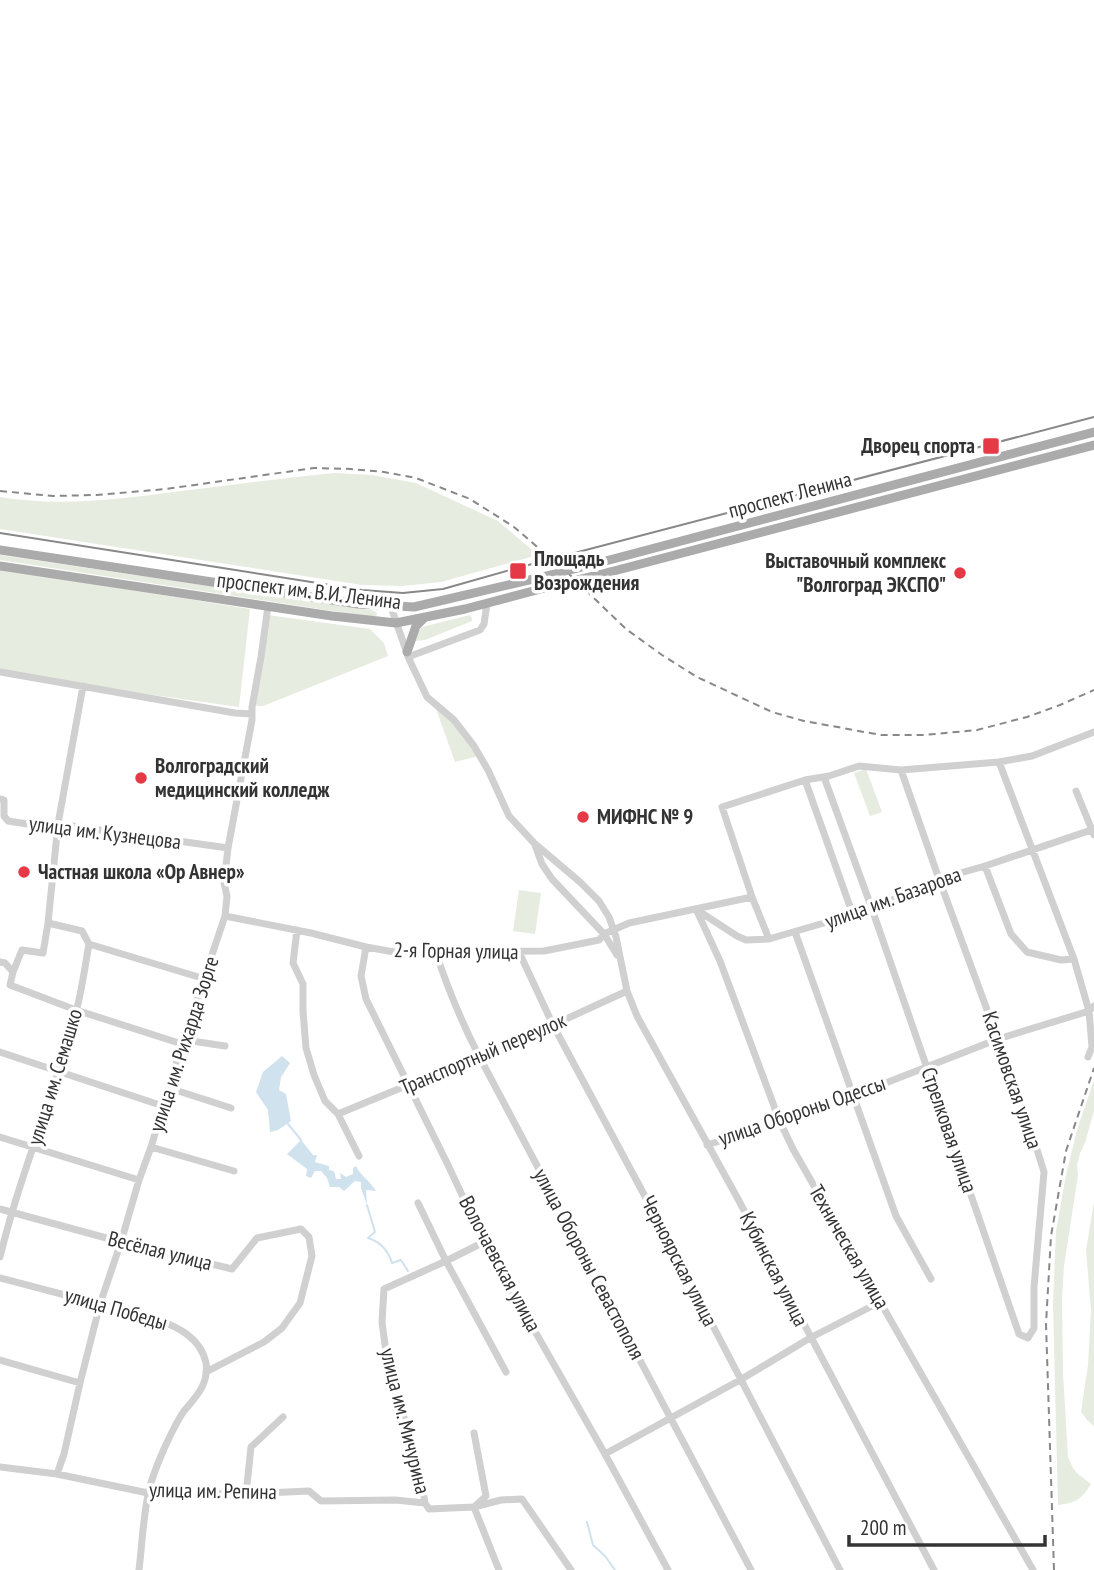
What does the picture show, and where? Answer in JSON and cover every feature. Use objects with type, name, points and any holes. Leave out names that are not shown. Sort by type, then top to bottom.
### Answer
[{"type":"main road","name":"проспект Ленина","points":[[598,563],[1094,432]]},
{"type":"main road","name":"проспект Ленина","points":[[610,572],[1094,445]]},
{"type":"main road","points":[[1030,449],[1034,461]]},
{"type":"main road","name":"проспект им. В.И. Ленина","points":[[0,550],[391,607],[414,607],[598,563]]},
{"type":"main road","name":"проспект им. В.И. Ленина","points":[[0,566],[332,616],[396,622],[424,618],[610,572]]},
{"type":"main road","points":[[408,654],[416,626],[424,618]]},
{"type":"street","points":[[408,654],[480,630],[484,625],[487,603]]},
{"type":"street","name":"улица им. Рихарда Зорге","points":[[57,1474],[100,1304],[225,916],[227,896],[224,883],[228,848],[253,714],[268,606]]},
{"type":"street","name":"Кубинская улица","points":[[391,607],[427,697],[454,720],[470,739],[509,816],[534,843],[599,901],[609,917],[627,991],[637,1016],[738,1199],[934,1570]]},
{"type":"street","points":[[0,672],[253,714]]},
{"type":"street","points":[[83,686],[58,824],[43,953],[22,950],[10,985],[76,1010],[182,1044],[192,1041],[225,1046]]},
{"type":"street","points":[[769,939],[722,807],[859,766],[901,770],[999,762],[1032,756],[1094,732]]},
{"type":"street","points":[[999,762],[1091,1009],[1092,1047],[1088,1058]]},
{"type":"street","name":"Касимовская улица","points":[[901,770],[1044,1172],[1034,1287]]},
{"type":"street","name":"Стрелковая улица","points":[[824,777],[1019,1334],[1028,1338],[1034,1328],[1034,1287]]},
{"type":"street","points":[[805,780],[853,915]]},
{"type":"street","points":[[1076,791],[1093,831]]},
{"type":"street","name":"улица им. Кузнецова","points":[[0,799],[4,800],[4,816],[8,821],[47,827],[58,824],[228,848]]},
{"type":"street","name":"улица им. Базарова","points":[[696,909],[746,940],[769,939],[872,909],[939,879],[1093,831]]},
{"type":"street","name":"Кубинская улица","points":[[534,843],[542,864],[552,878],[604,934],[622,965]]},
{"type":"street","points":[[985,866],[1011,934],[1027,952],[1061,960],[1073,959]]},
{"type":"street","points":[[614,930],[640,921],[752,897]]},
{"type":"street","name":"Техническая улица","points":[[696,909],[720,961],[780,1122],[793,1149],[1032,1570]]},
{"type":"street","name":"2-я Горная улица","points":[[225,916],[394,952],[544,951],[599,940],[604,934],[614,930]]},
{"type":"street","points":[[48,923],[82,931],[89,944],[205,979]]},
{"type":"street","points":[[297,930],[293,963],[303,984],[306,1048],[326,1101],[338,1114],[359,1156]]},
{"type":"street","points":[[795,932],[897,1216],[931,1279]]},
{"type":"street","name":"улица им. Семашко","points":[[0,1257],[11,1213],[76,1010],[89,944]]},
{"type":"street","name":"Волочаевская улица","points":[[366,947],[361,976],[364,993],[484,1242],[668,1570]]},
{"type":"street","name":"Черноярская улица","points":[[519,952],[553,1025],[840,1570]]},
{"type":"street","name":"улица Обороны Севастополя","points":[[436,953],[464,1027],[751,1570]]},
{"type":"street","points":[[0,962],[5,963],[13,972]]},
{"type":"street","name":"Транспортный переулок","points":[[338,1114],[553,1025],[627,991]]},
{"type":"street","name":"улица Обороны Одессы","points":[[707,1144],[780,1122],[998,1039],[1091,1009]]},
{"type":"street","points":[[0,1052],[163,1106]]},
{"type":"street","points":[[169,1088],[231,1108]]},
{"type":"street","points":[[0,1137],[139,1180]]},
{"type":"street","points":[[151,1147],[234,1171]]},
{"type":"street","points":[[418,1203],[506,1372]]},
{"type":"street","name":"Весёлая улица","points":[[0,1209],[232,1269],[257,1238],[301,1229],[309,1237],[312,1256],[300,1303],[282,1328],[264,1342],[206,1372]]},
{"type":"street","points":[[446,1261],[484,1242]]},
{"type":"street","name":"улица им. Мичурина","points":[[427,1506],[418,1461],[388,1367],[382,1322],[384,1289],[446,1261]]},
{"type":"street","name":"улица Победы","points":[[0,1278],[178,1327],[194,1339],[202,1352],[206,1372]]},
{"type":"street","points":[[605,1454],[880,1302]]},
{"type":"street","points":[[0,1360],[80,1383]]},
{"type":"street","points":[[139,1570],[148,1493],[170,1436],[201,1390],[206,1372]]},
{"type":"street","points":[[246,1494],[251,1447],[283,1417]]},
{"type":"street","points":[[474,1433],[486,1496],[474,1507],[499,1570]]},
{"type":"street","name":"улица им. Репина","points":[[0,1467],[57,1474],[148,1493],[246,1494],[309,1491],[321,1501],[395,1500],[427,1506],[474,1507],[501,1500],[522,1499],[571,1570]]},
{"type":"shaded area","points":[[335,473],[372,475],[416,483],[498,521],[538,555],[441,582],[402,586],[362,585],[0,529],[0,497],[90,501]]},
{"type":"shaded area","points":[[0,555],[371,610],[377,614],[372,617],[0,560]]},
{"type":"shaded area","points":[[0,569],[250,609],[239,707],[83,685],[0,670]]},
{"type":"shaded area","points":[[268,615],[370,629],[384,643],[388,656],[263,706],[257,706],[253,700]]},
{"type":"shaded area","points":[[470,615],[472,621],[425,640],[414,641],[422,627]]},
{"type":"shaded area","points":[[435,706],[452,720],[479,756],[455,762]]},
{"type":"shaded area","points":[[866,769],[882,812],[870,816],[854,773]]},
{"type":"shaded area","points":[[519,890],[541,893],[535,934],[513,931]]},
{"type":"shaded area","points":[[1094,1080],[1094,1111],[1077,1165],[1078,1175],[1064,1266],[1062,1298],[1068,1457],[1078,1474],[1091,1484],[1078,1499],[1058,1505],[1053,1304],[1056,1231],[1077,1130]]},
{"type":"shaded area","points":[[1094,1202],[1094,1426],[1081,1412],[1088,1365],[1091,1310],[1086,1250]]},
{"type":"water","points":[[282,1056],[290,1063],[281,1077],[279,1090],[286,1094],[291,1121],[270,1132],[268,1110],[256,1092],[263,1072]]},
{"type":"water","points":[[301,1140],[313,1155],[317,1155],[315,1162],[329,1166],[336,1179],[341,1179],[340,1173],[346,1177],[353,1174],[353,1168],[356,1166],[376,1191],[366,1190],[367,1205],[361,1182],[355,1181],[344,1191],[339,1187],[330,1187],[321,1171],[315,1171],[311,1178],[306,1176],[307,1169],[287,1154]]},
{"type":"waterway","points":[[288,1124],[301,1140]]},
{"type":"waterway","points":[[367,1205],[375,1232],[368,1238],[383,1247],[392,1263],[401,1260],[408,1271]]},
{"type":"waterway","points":[[587,1522],[593,1545],[615,1570]]},
{"type":"tram line","points":[[0,533],[362,590],[403,593],[443,589],[1094,417]]},
{"type":"railway","points":[[0,491],[53,496],[96,495],[166,489],[314,468],[384,472],[416,478],[470,499],[514,527],[570,575],[626,629],[662,655],[697,677],[772,712],[804,721],[881,735],[924,735],[977,730],[1027,717],[1094,690]]},
{"type":"railway","points":[[1054,1570],[1046,1324],[1051,1236],[1066,1151],[1094,1068]]},
{"type":"place","name":"Дворец спорта","points":[[991,446]]},
{"type":"place","name":"Площадь Возрождения","points":[[518,571]]},
{"type":"place","name":"Выставочный комплекс \"Волгоград ЭКСПО\"","points":[[960,573]]},
{"type":"place","name":"Волгоградский медицинский колледж","points":[[141,778]]},
{"type":"place","name":"МИФНС № 9","points":[[583,817]]},
{"type":"place","name":"Частная школа «Ор Авнер»","points":[[24,872]]}]
